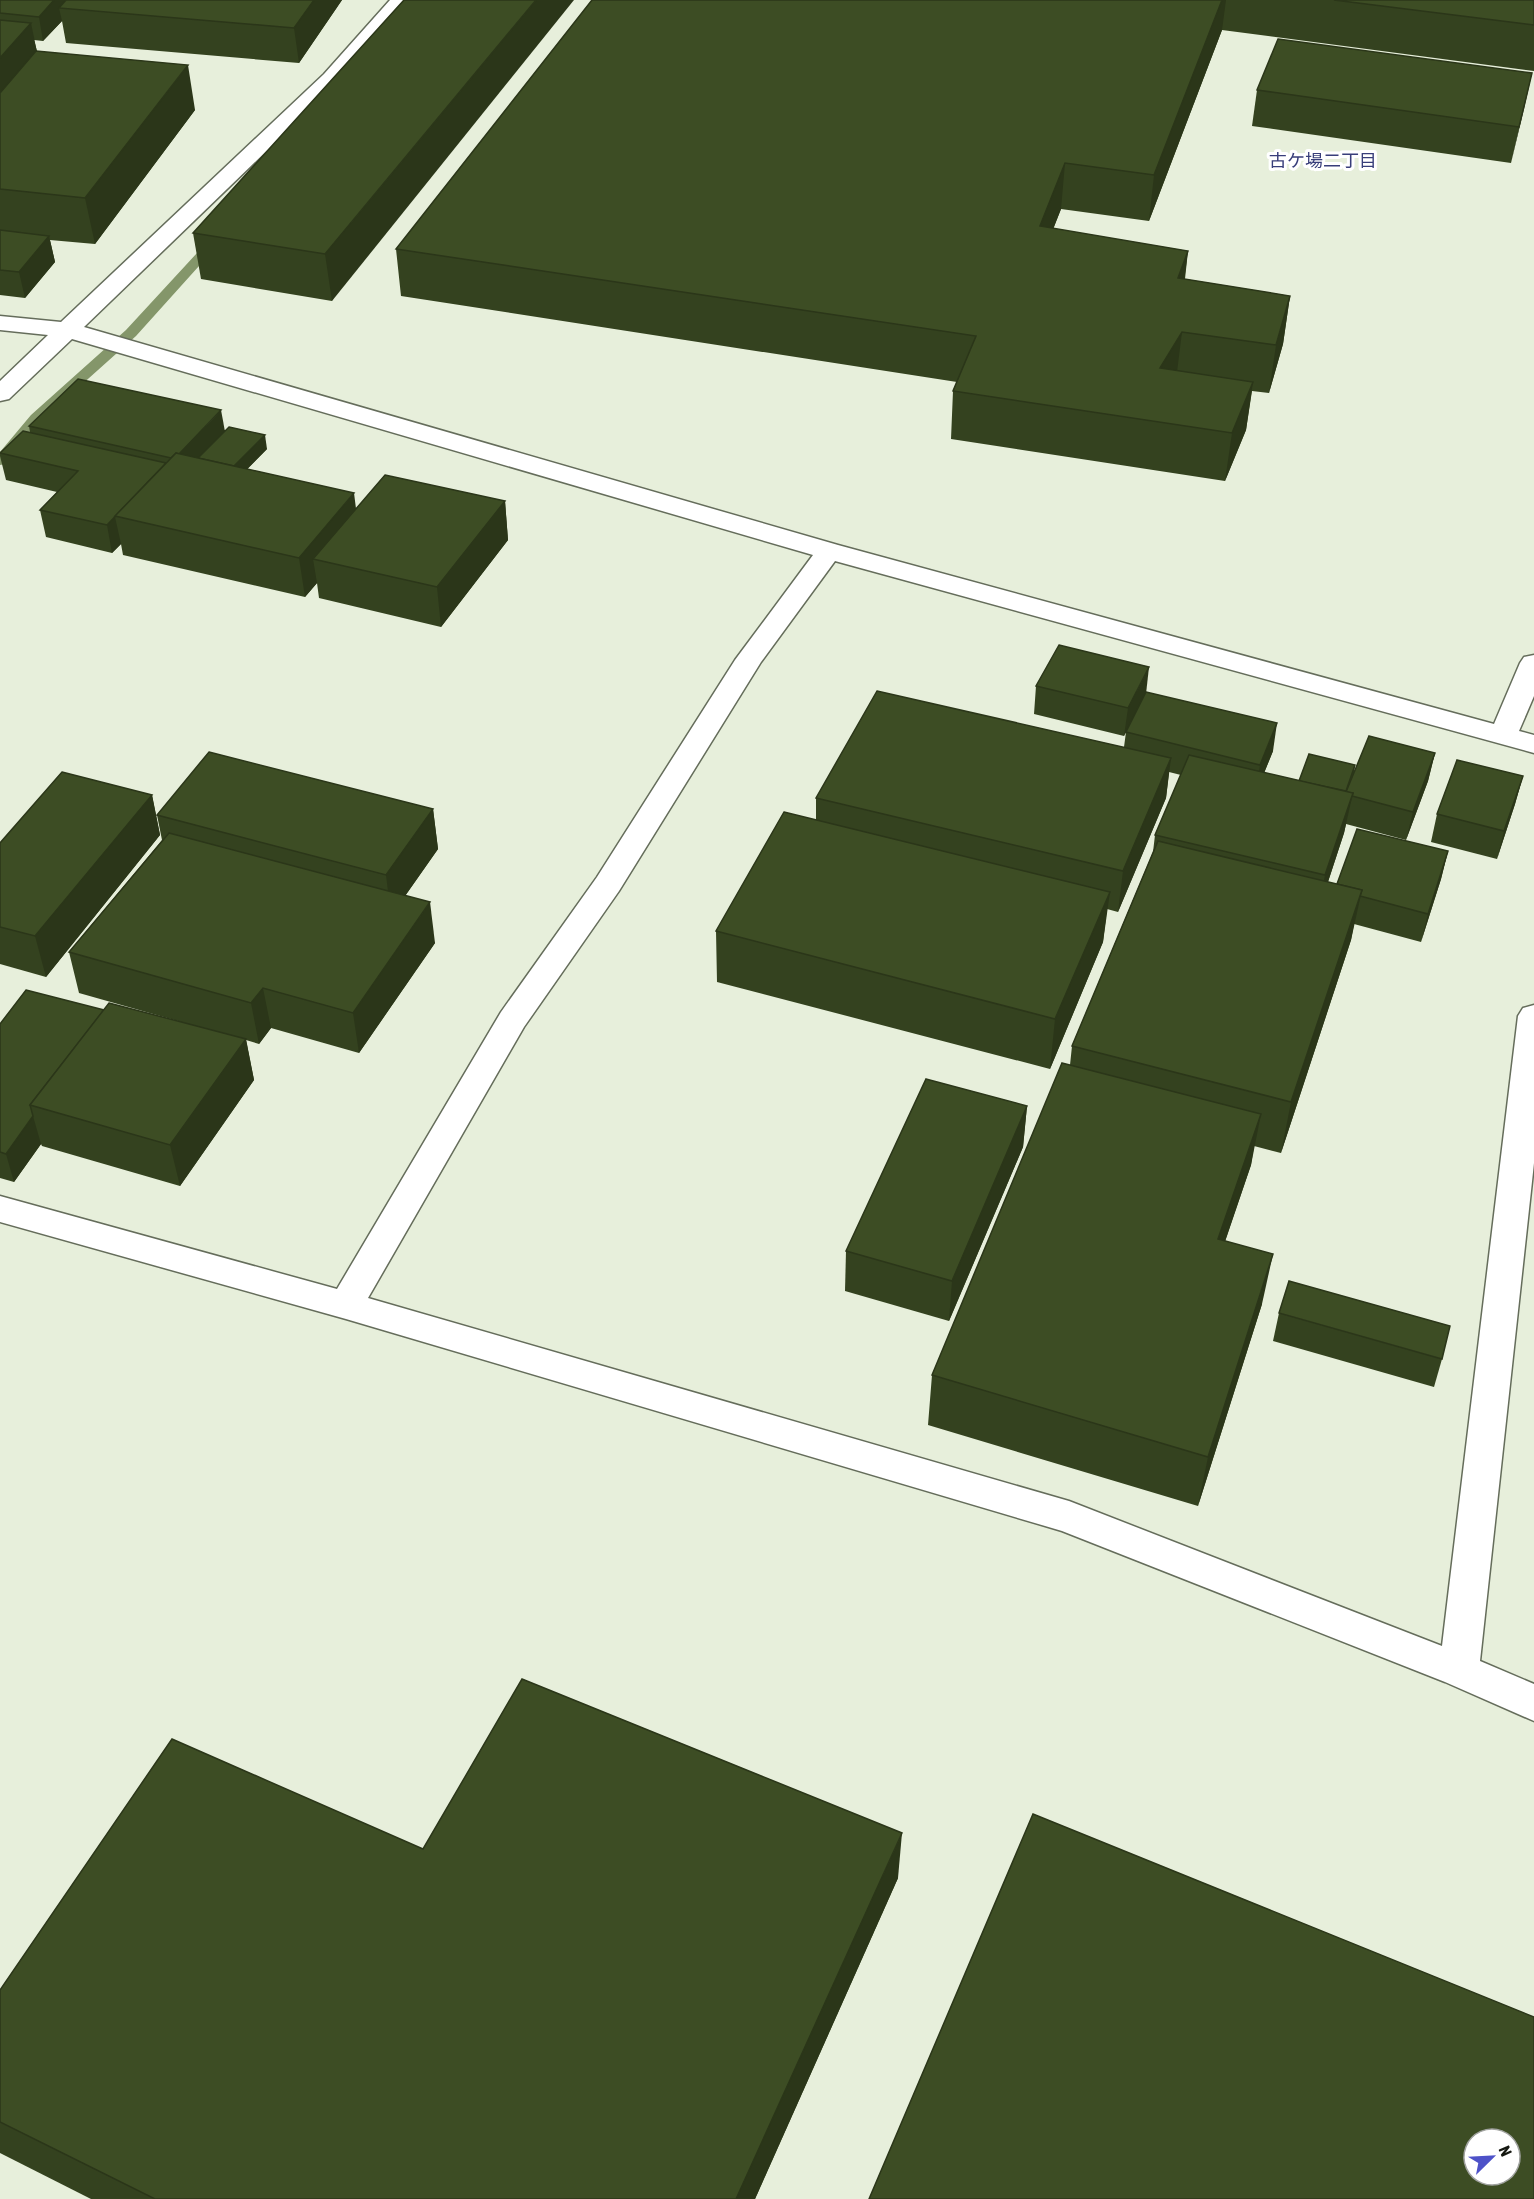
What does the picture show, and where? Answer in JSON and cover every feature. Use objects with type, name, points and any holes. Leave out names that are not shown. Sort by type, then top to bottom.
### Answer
[{"type":"street","points":[[0,394],[332,78],[401,0]]},
{"type":"street","points":[[0,323],[67,330],[829,551],[1534,744]]},
{"type":"street","points":[[346,1305],[512,1020],[608,884],[748,660],[829,551]]},
{"type":"street","points":[[1503,735],[1534,663]]},
{"type":"street","points":[[1459,1670],[1534,1016]]},
{"type":"street","points":[[0,1209],[346,1305],[1069,1517],[1459,1670],[1534,1703]]},
{"type":"building","points":[[0,0],[54,0],[39,17],[0,13]]},
{"type":"building","points":[[66,0],[314,0],[294,28],[59,8]]},
{"type":"building","points":[[404,0],[536,0],[325,254],[193,233]]},
{"type":"building","points":[[592,0],[1222,0],[1154,175],[1065,163],[1040,226],[1188,251],[1178,278],[1290,296],[1276,345],[1182,332],[1160,368],[1253,382],[1232,433],[953,391],[976,336],[396,249]]},
{"type":"building","points":[[1334,0],[1534,0],[1534,25]]},
{"type":"building","points":[[0,20],[31,23],[0,58]]},
{"type":"building","points":[[1278,39],[1532,73],[1519,127],[1257,90]]},
{"type":"building","points":[[36,51],[188,65],[85,198],[0,189],[0,93]]},
{"type":"building","points":[[0,230],[49,236],[19,272],[0,270]]},
{"type":"building","points":[[78,379],[221,410],[179,454],[176,453],[171,458],[29,426]]},
{"type":"building","points":[[229,427],[265,435],[234,466],[198,458]]},
{"type":"building","points":[[23,431],[166,463],[107,525],[40,510],[78,471],[0,453]]},
{"type":"building","points":[[176,453],[354,493],[299,558],[115,516]]},
{"type":"building","points":[[385,475],[505,501],[437,587],[313,559]]},
{"type":"building","points":[[1059,645],[1149,667],[1128,708],[1036,686]]},
{"type":"building","points":[[877,691],[1171,758],[1123,871],[816,798]]},
{"type":"building","points":[[1146,692],[1277,723],[1260,765],[1126,732]]},
{"type":"building","points":[[1369,736],[1435,753],[1413,812],[1352,796],[1353,793],[1346,792]]},
{"type":"building","points":[[209,752],[433,809],[386,875],[157,815]]},
{"type":"building","points":[[1309,754],[1355,765],[1346,791],[1299,781]]},
{"type":"building","points":[[1189,755],[1353,793],[1325,875],[1155,835]]},
{"type":"building","points":[[1457,760],[1523,776],[1504,831],[1437,814]]},
{"type":"building","points":[[62,772],[152,795],[35,936],[0,927],[0,843]]},
{"type":"building","points":[[784,812],[1110,892],[1055,1019],[716,931]]},
{"type":"building","points":[[1357,829],[1448,851],[1428,914],[1360,896],[1362,890],[1337,884]]},
{"type":"building","points":[[169,833],[430,902],[353,1013],[263,988],[251,1003],[69,952]]},
{"type":"building","points":[[1158,841],[1362,890],[1291,1102],[1072,1046]]},
{"type":"building","points":[[26,990],[104,1010],[30,1105],[33,1116],[6,1154],[0,1152],[0,1024]]},
{"type":"building","points":[[109,1003],[246,1039],[170,1145],[30,1105]]},
{"type":"building","points":[[1062,1063],[1261,1114],[1218,1239],[1273,1254],[1208,1457],[932,1375]]},
{"type":"building","points":[[926,1079],[1027,1106],[952,1281],[846,1251]]},
{"type":"building","points":[[1289,1281],[1450,1326],[1442,1359],[1279,1313]]},
{"type":"building","points":[[522,1679],[902,1833],[736,2199],[155,2199],[0,2122],[0,1990],[172,1739],[423,1849]]},
{"type":"building","points":[[1033,1814],[1534,2017],[1534,2199],[869,2199]]},
{"type":"waterway","points":[[0,461],[36,418],[131,333],[213,243]]},
{"type":"district","name":"古ケ場二丁目","points":[[1323,161]]}]
